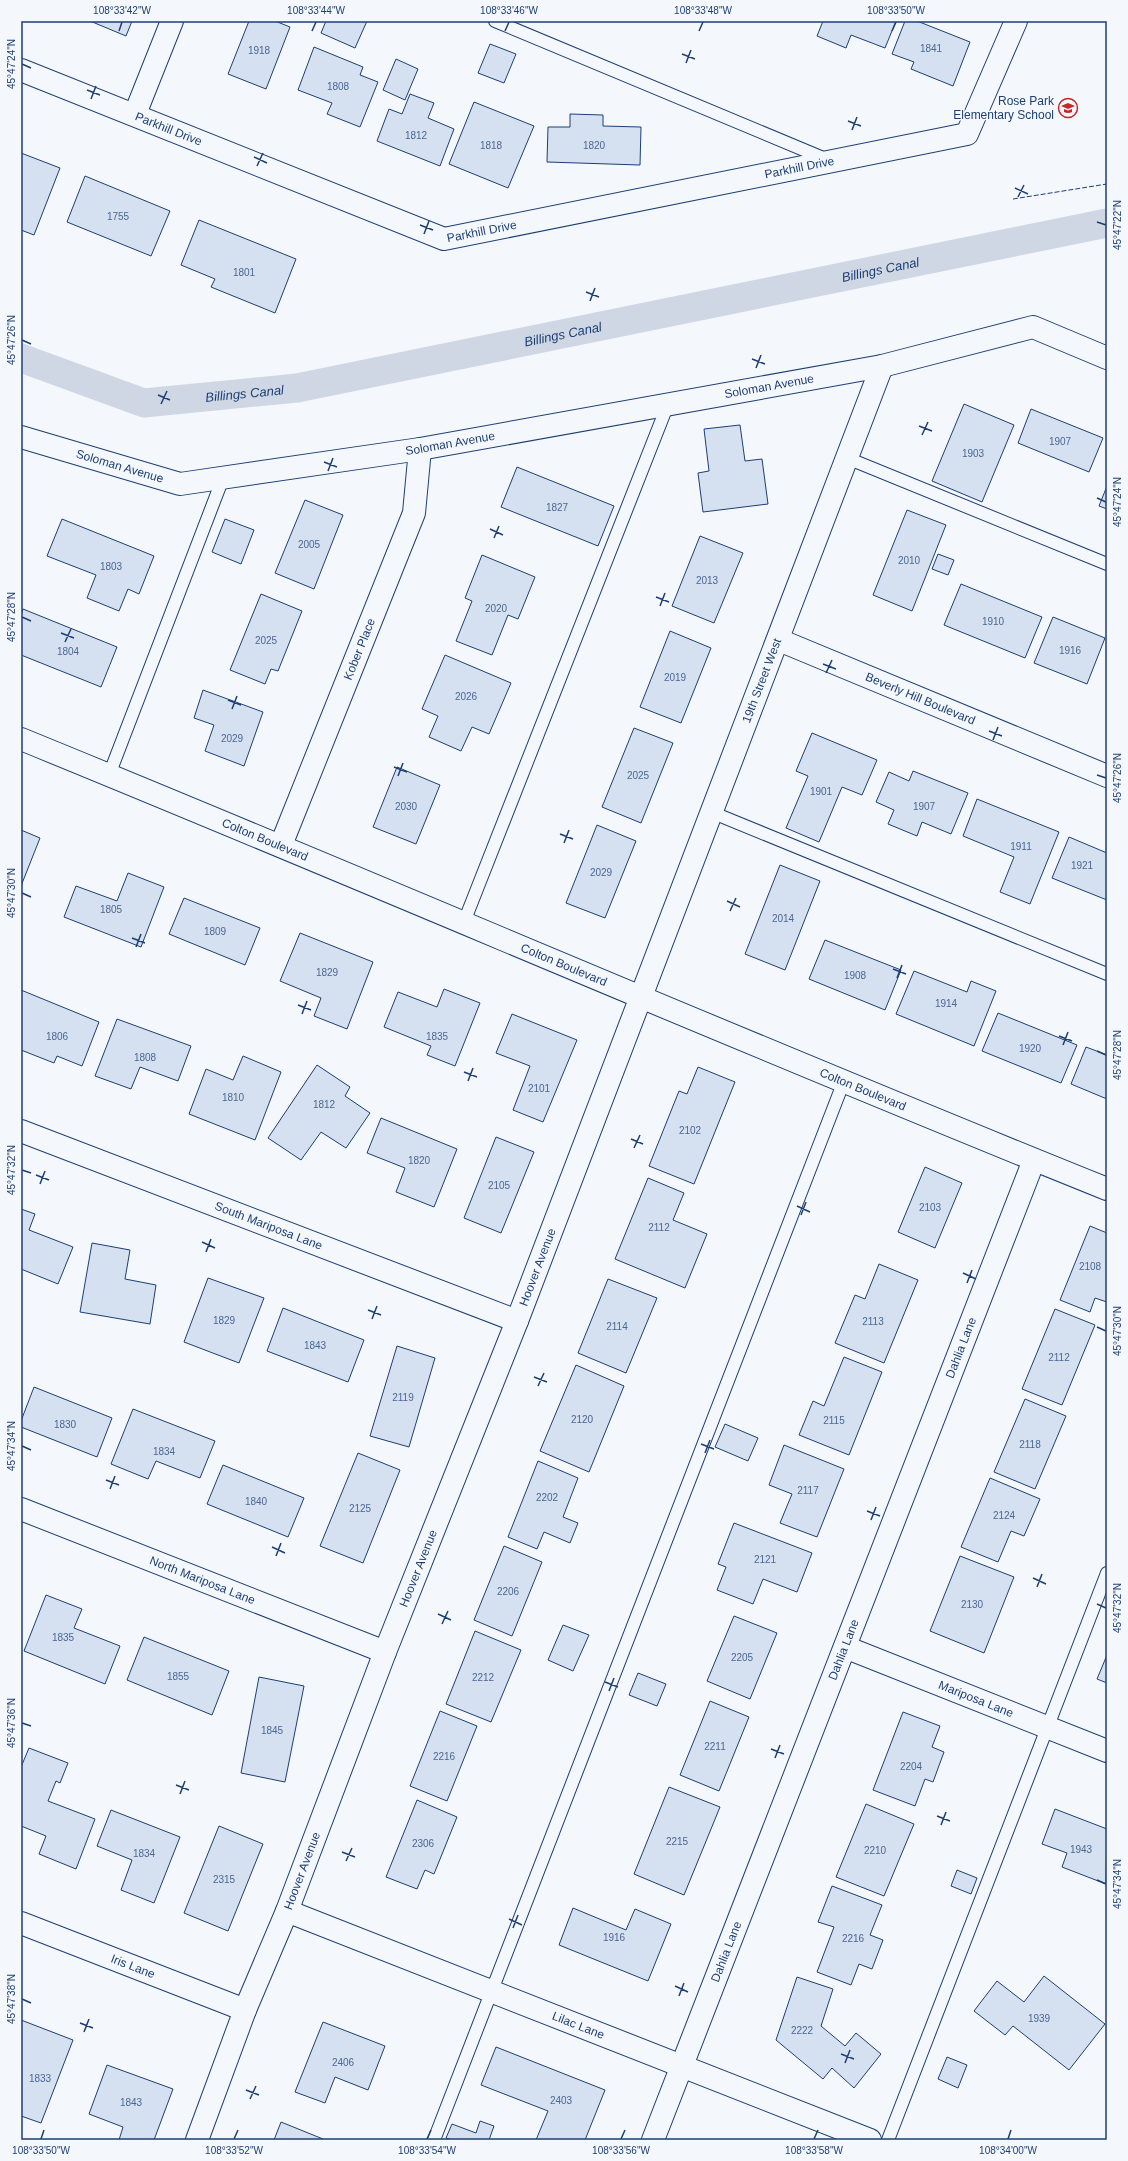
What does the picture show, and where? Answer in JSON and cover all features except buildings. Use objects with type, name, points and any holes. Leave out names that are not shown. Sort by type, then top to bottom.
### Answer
[{"type":"street","points":[[135,114],[172,21]]},
{"type":"street","name":"Parkhill Drive","points":[[21,70],[135,114],[444,239],[967,134],[1016,21]]},
{"type":"street","points":[[882,366],[1034,327],[1107,358]]},
{"type":"street","name":"Soloman Avenue","points":[[21,437],[180,484],[420,449],[882,366]]},
{"type":"street","name":"19th Street West","points":[[640,996],[848,458],[882,366]]},
{"type":"street","name":"Kober Place","points":[[281,845],[414,513],[420,449]]},
{"type":"street","name":"Beverly Hill Boulevard","points":[[778,640],[1107,776]]},
{"type":"street","name":"Colton Boulevard","points":[[21,739],[281,845],[844,1081],[1107,1189]]},
{"type":"street","name":"Hoover Avenue","points":[[197,2140],[245,2010],[288,1911],[385,1652],[516,1321],[640,996]]},
{"type":"street","name":"South Mariposa Lane","points":[[21,1131],[516,1321]]},
{"type":"street","name":"Dahlia Lane","points":[[653,2140],[1034,1160]]},
{"type":"street","name":"North Mariposa Lane","points":[[21,1509],[385,1652]]},
{"type":"street","name":"Mariposa Lane","points":[[845,1647],[1107,1751]]},
{"type":"street","name":"Lilac Lane","points":[[288,1911],[870,2140]]},
{"type":"street","name":"Iris Lane","points":[[21,1923],[245,2010]]},
{"type":"lane","points":[[495,21],[832,162]]},
{"type":"lane","points":[[464,922],[668,404]]},
{"type":"lane","points":[[848,458],[1107,564]]},
{"type":"lane","points":[[109,775],[224,478]]},
{"type":"lane","points":[[711,812],[1107,974]]},
{"type":"lane","points":[[434,2140],[844,1081]]},
{"type":"lane","points":[[888,2140],[1107,1572]]},
{"type":"waterway","name":"Billings Canal","points":[[21,358],[144,403],[297,388],[1107,223]]},
{"type":"fence","points":[[1013,199],[1107,184]]},
{"type":"place","name":"Rose Park Elementary School","points":[[1068,108]]}]
